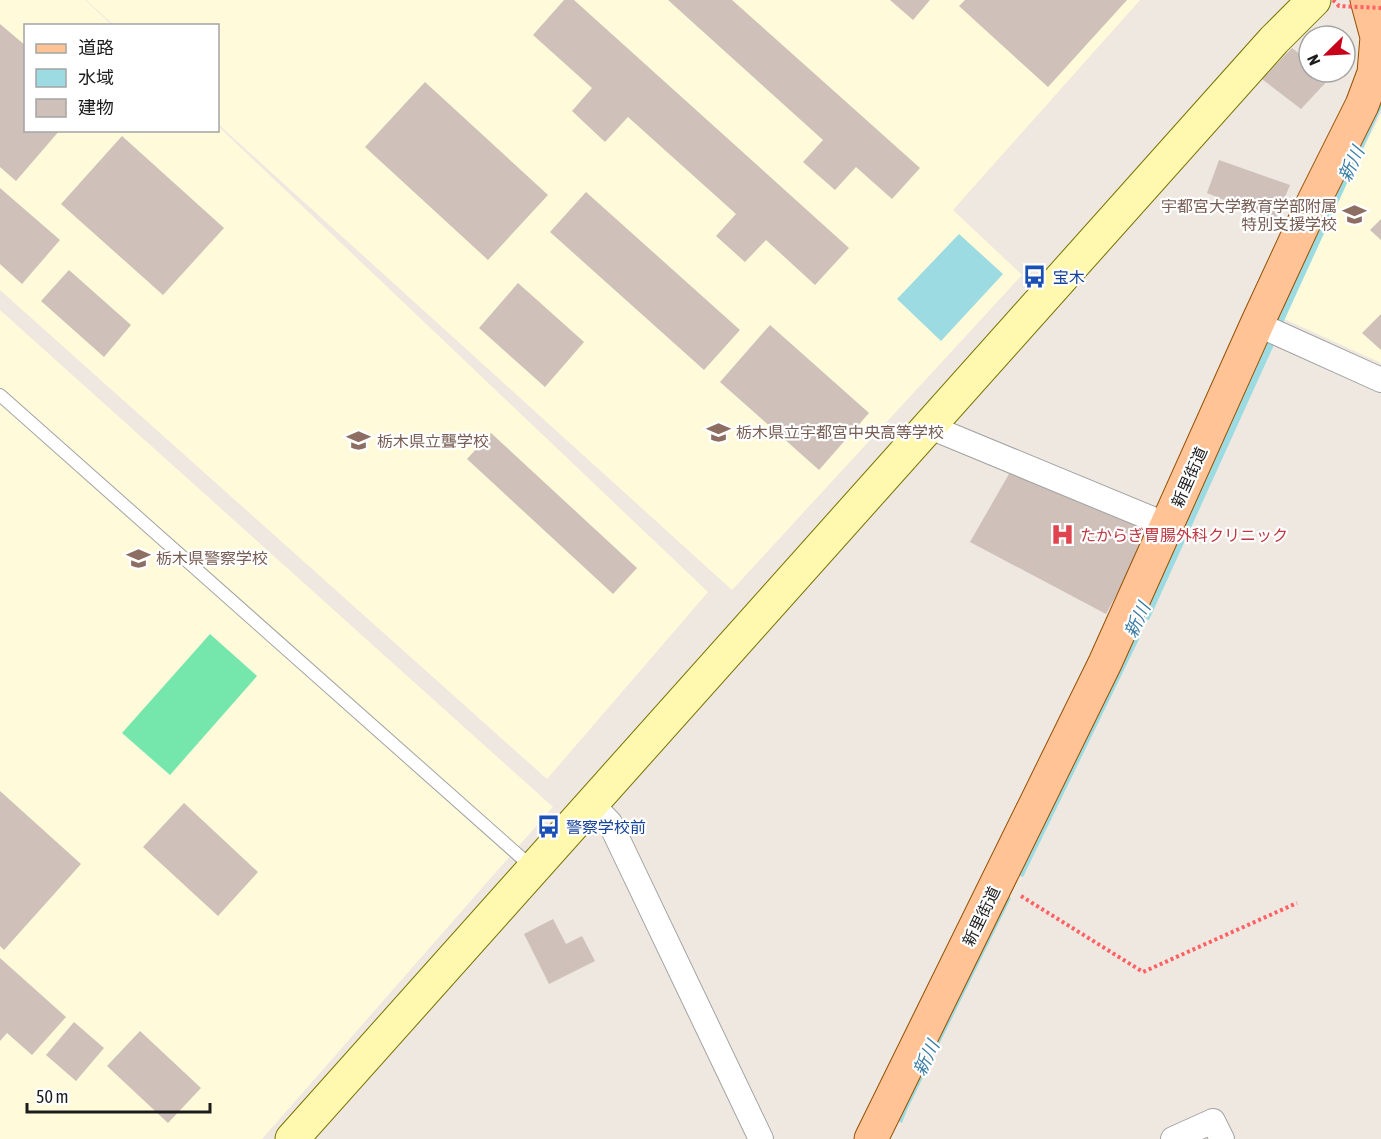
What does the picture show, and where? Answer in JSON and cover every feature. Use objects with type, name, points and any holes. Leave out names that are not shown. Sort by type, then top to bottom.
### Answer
[{"type":"main road","name":"新里街道","points":[[874,1137],[1105,663],[1167,525],[1268,329],[1313,203],[1362,105],[1374,73],[1377,37],[1366,0]]},
{"type":"street","points":[[292,1139],[1274,40],[1314,0]]},
{"type":"street","points":[[1268,329],[1381,380]]},
{"type":"street","points":[[930,426],[1167,525]]},
{"type":"street","points":[[592,804],[610,823],[761,1139]]},
{"type":"street","points":[[1173,1139],[1213,1121],[1222,1139]]},
{"type":"lane","points":[[0,395],[534,869]]},
{"type":"path","points":[[1333,0],[1339,6],[1381,8]]},
{"type":"path","points":[[1020,895],[1143,972],[1296,903]]},
{"type":"shaded area","name":"栃木県立聾学校","points":[[0,0],[85,0],[111,24],[24,24],[24,132],[219,132],[219,127],[708,592],[547,779],[0,290]]},
{"type":"shaded area","name":"栃木県立宇都宮中央高等学校","points":[[86,0],[1140,0],[953,210],[1022,275],[732,590],[219,125],[219,24],[113,24]]},
{"type":"shaded area","name":"宇都宮大学教育学部附属 特別支援学校","points":[[1381,114],[1381,363],[1278,316]]},
{"type":"shaded area","name":"栃木県警察学校","points":[[0,310],[553,807],[262,1139],[0,1139]]},
{"type":"green space","points":[[210,634],[257,676],[170,775],[122,733]]},
{"type":"water","name":"新川","points":[[1381,88],[1381,109],[1283,323],[1275,319]]},
{"type":"water","points":[[959,234],[1003,274],[941,341],[897,299]]},
{"type":"water","points":[[1268,333],[1278,336],[1149,620],[1139,616]]},
{"type":"water","points":[[1133,630],[1142,633],[1023,877],[1013,873]]},
{"type":"water","name":"新川","points":[[1004,894],[1011,898],[902,1123],[893,1118]]},
{"type":"building","points":[[564,0],[574,0],[849,248],[815,285],[766,240],[745,262],[716,236],[736,214],[628,117],[605,142],[572,111],[592,88],[533,35]]},
{"type":"building","points":[[668,0],[732,0],[920,168],[892,199],[856,167],[835,190],[803,162],[823,140]]},
{"type":"building","points":[[890,0],[930,0],[913,20]]},
{"type":"building","points":[[965,0],[1127,0],[1048,87],[959,6]]},
{"type":"building","points":[[0,24],[24,44],[24,132],[58,132],[16,181],[0,167]]},
{"type":"building","points":[[1292,48],[1297,52],[1297,84],[1324,84],[1301,109],[1262,79]]},
{"type":"building","points":[[425,82],[548,195],[488,260],[365,147]]},
{"type":"building","points":[[122,136],[224,228],[163,295],[61,204]]},
{"type":"building","points":[[1219,160],[1290,185],[1275,221],[1207,193]]},
{"type":"building","points":[[0,188],[60,240],[22,284],[0,264]]},
{"type":"building","points":[[586,192],[740,330],[704,370],[550,232]]},
{"type":"building","points":[[1381,219],[1381,240],[1370,230]]},
{"type":"building","points":[[69,270],[131,325],[104,357],[41,301]]},
{"type":"building","points":[[518,283],[584,342],[545,387],[479,328]]},
{"type":"building","points":[[1381,314],[1381,350],[1362,333]]},
{"type":"building","points":[[770,325],[869,413],[819,470],[720,382]]},
{"type":"building","points":[[491,433],[637,568],[613,594],[467,459]]},
{"type":"building","name":"たからぎ胃腸外科クリニック","points":[[1013,467],[1153,527],[1106,614],[970,542]]},
{"type":"building","points":[[0,791],[81,864],[4,950],[0,946]]},
{"type":"building","points":[[184,803],[258,872],[218,916],[143,847]]},
{"type":"building","points":[[553,919],[566,944],[582,936],[595,961],[549,984],[524,934]]},
{"type":"building","points":[[0,958],[66,1017],[32,1055],[7,1033],[0,1041]]},
{"type":"building","points":[[74,1022],[104,1048],[76,1081],[46,1055]]},
{"type":"building","points":[[140,1031],[201,1088],[168,1123],[107,1066]]},
{"type":"place","name":"宇都宮大学教育学部附属 特別支援学校","points":[[1355,215]]},
{"type":"place","name":"宝木","points":[[1035,277]]},
{"type":"place","name":"栃木県立宇都宮中央高等学校","points":[[718,432]]},
{"type":"place","name":"栃木県立聾学校","points":[[359,441]]},
{"type":"place","name":"たからぎ胃腸外科クリニック","points":[[1062,535]]},
{"type":"place","name":"栃木県警察学校","points":[[138,558]]},
{"type":"place","name":"警察学校前","points":[[548,827]]}]
